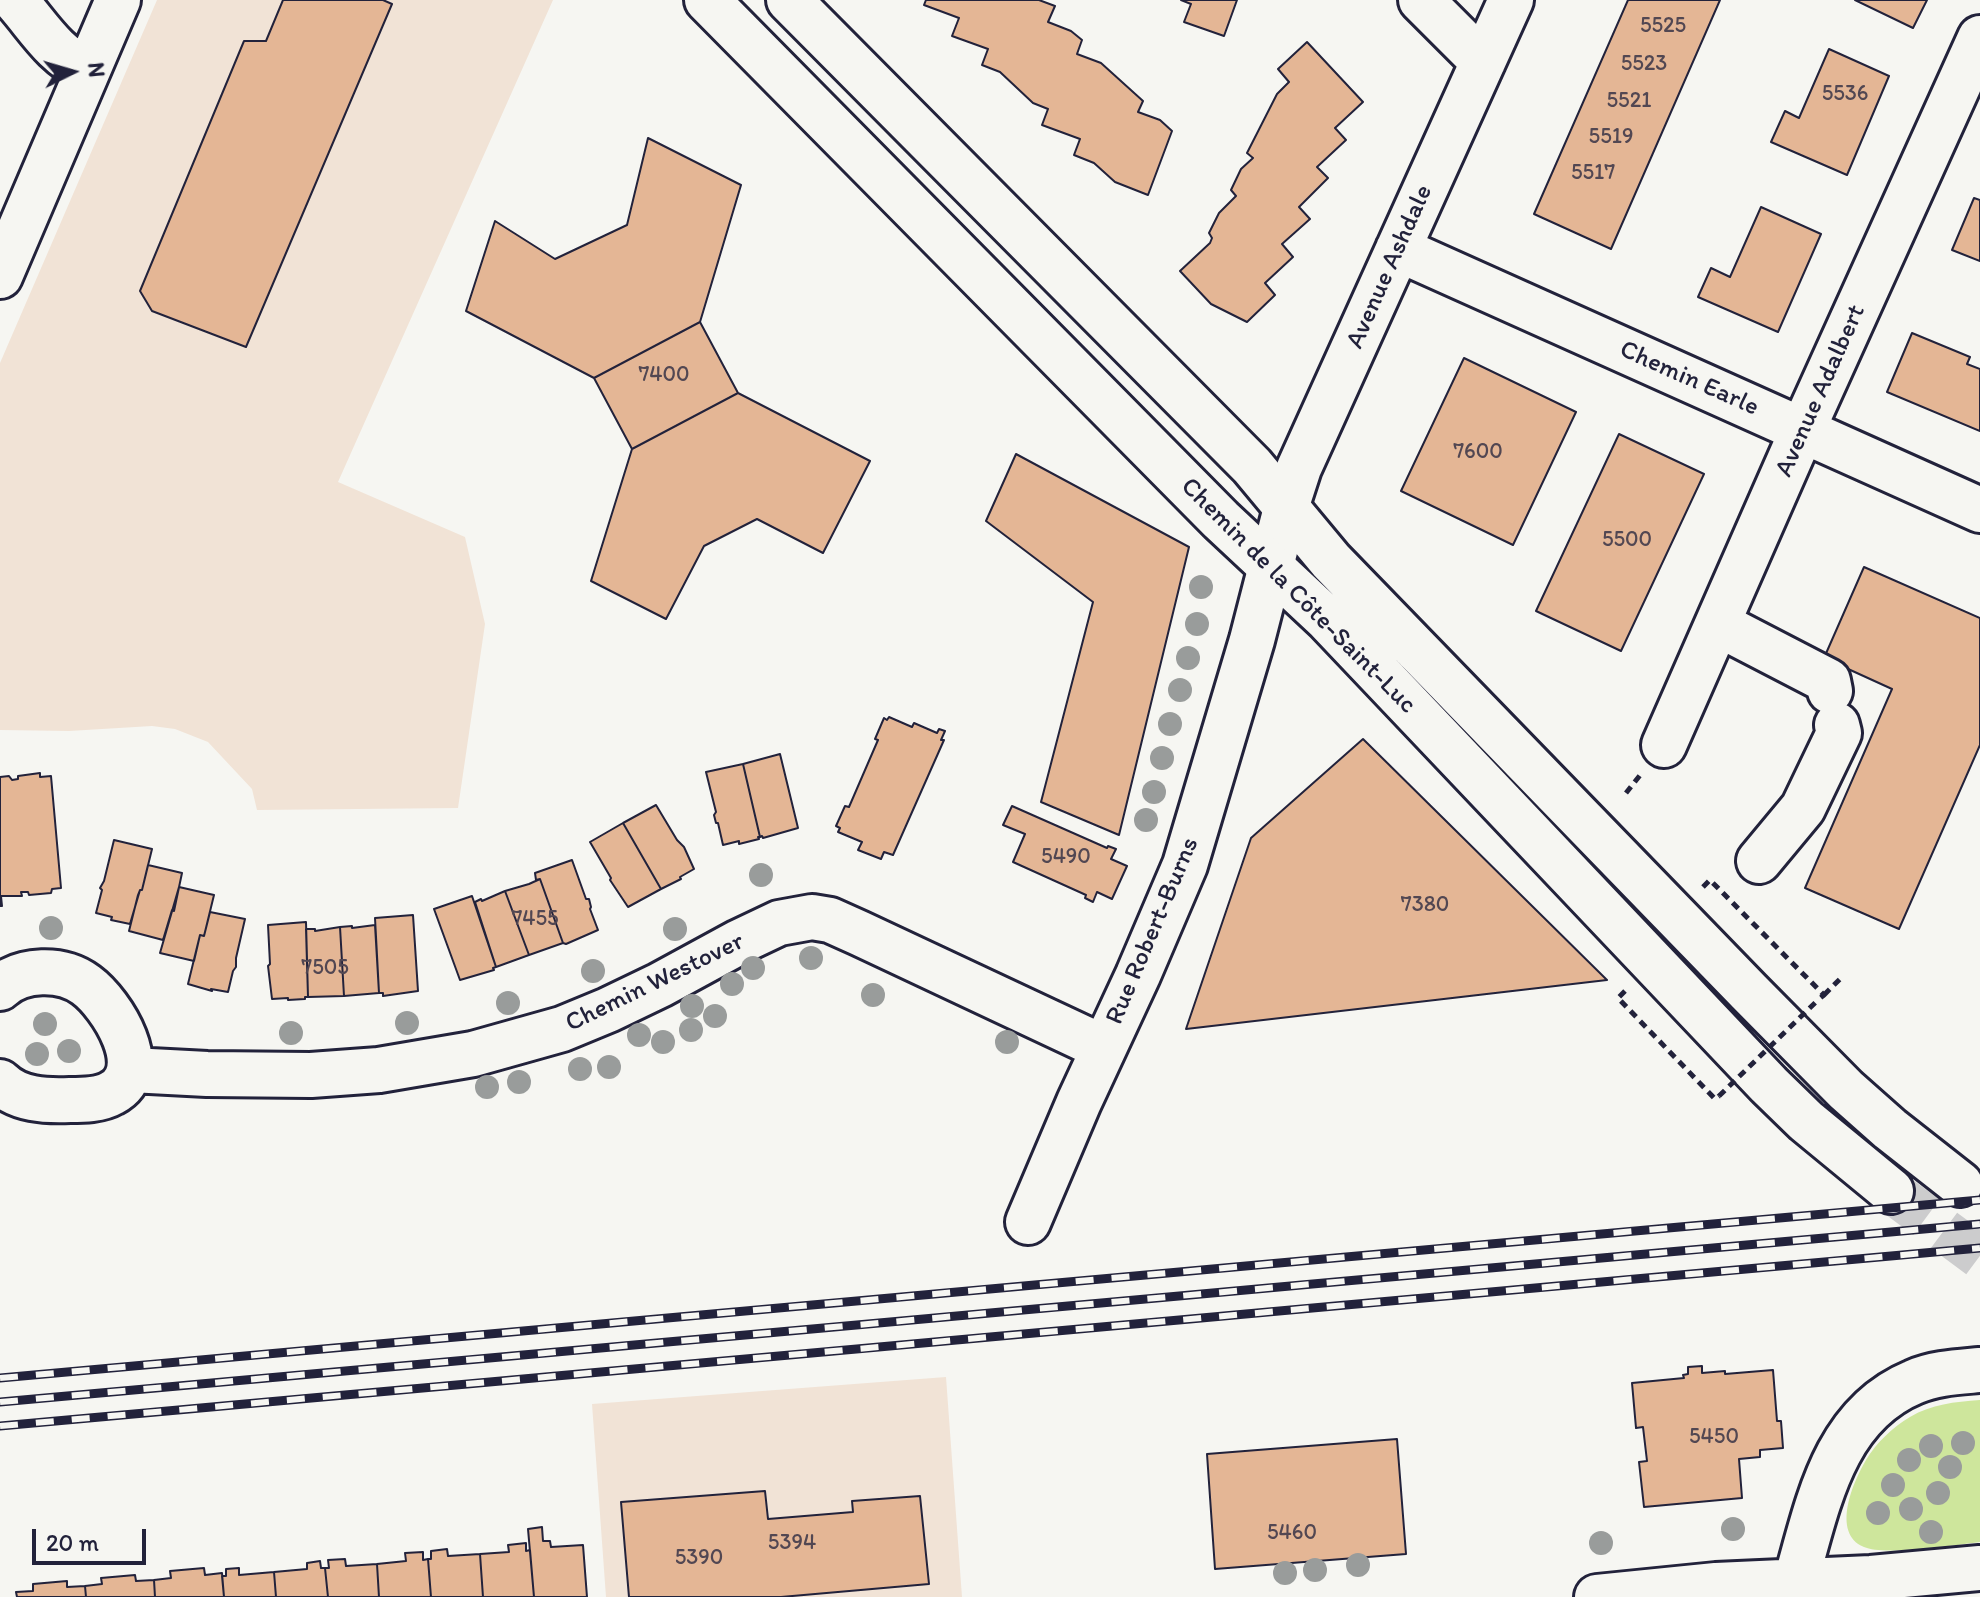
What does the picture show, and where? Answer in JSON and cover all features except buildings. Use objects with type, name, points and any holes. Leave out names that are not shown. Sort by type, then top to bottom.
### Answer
[{"type":"street","points":[[15,0],[58,52],[87,70]]},
{"type":"street","points":[[0,276],[118,0]]},
{"type":"street","name":"Chemin de la Côte-Saint-Luc","points":[[707,0],[1210,509],[1331,561],[1846,1090],[1960,1184]]},
{"type":"street","name":"Chemin de la Côte-Saint-Luc","points":[[789,0],[1252,466],[1279,537],[1328,620],[1769,1085],[1806,1121],[1891,1191]]},
{"type":"street","points":[[1421,0],[1483,62]]},
{"type":"street","name":"Avenue Ashdale","points":[[1279,537],[1299,468],[1511,0]]},
{"type":"street","name":"Avenue Adalbert","points":[[1664,745],[1803,429],[1962,123],[1980,38]]},
{"type":"street","name":"Chemin Earle","points":[[1398,249],[1980,510]]},
{"type":"street","name":"Rue Robert-Burns","points":[[1028,1222],[1185,865],[1279,537]]},
{"type":"street","points":[[1718,624],[1828,681],[1839,733],[1803,808],[1759,861]]},
{"type":"street","name":"Chemin Westover","points":[[131,1070],[311,1075],[379,1070],[473,1054],[574,1025],[660,985],[759,932],[779,923],[812,917],[830,920],[859,933],[1104,1048]]},
{"type":"street","points":[[0,988],[14,978],[46,972],[67,976],[86,985],[114,1016],[129,1051],[131,1070],[123,1086],[111,1094],[93,1099],[45,1100],[7,1089],[0,1082]]},
{"type":"street","points":[[1794,1589],[1824,1488],[1844,1442],[1858,1422],[1896,1391],[1915,1381],[1980,1370]]},
{"type":"street","points":[[1597,1597],[1716,1585],[1794,1589],[1980,1568]]},
{"type":"path","points":[[1703,887],[1710,880],[1822,997]]},
{"type":"path","points":[[1627,988],[1618,998],[1715,1099],[1843,976]]},
{"type":"shaded area","points":[[157,0],[553,0],[338,482],[465,537],[485,624],[458,808],[257,810],[252,789],[208,742],[175,729],[152,726],[69,731],[0,730],[0,363]]},
{"type":"shaded area","points":[[946,1377],[962,1597],[606,1597],[592,1404]]},
{"type":"green space","points":[[1980,1400],[1980,1542],[1887,1550],[1864,1547],[1854,1540],[1847,1519],[1851,1494],[1866,1460],[1880,1442],[1904,1421],[1927,1409]]},
{"type":"tunnel","points":[[1891,1191],[1980,1257]]},
{"type":"railway","points":[[0,1378],[1980,1200]]},
{"type":"railway","points":[[0,1402],[1980,1224]]},
{"type":"railway","points":[[0,1426],[1980,1248]]}]
